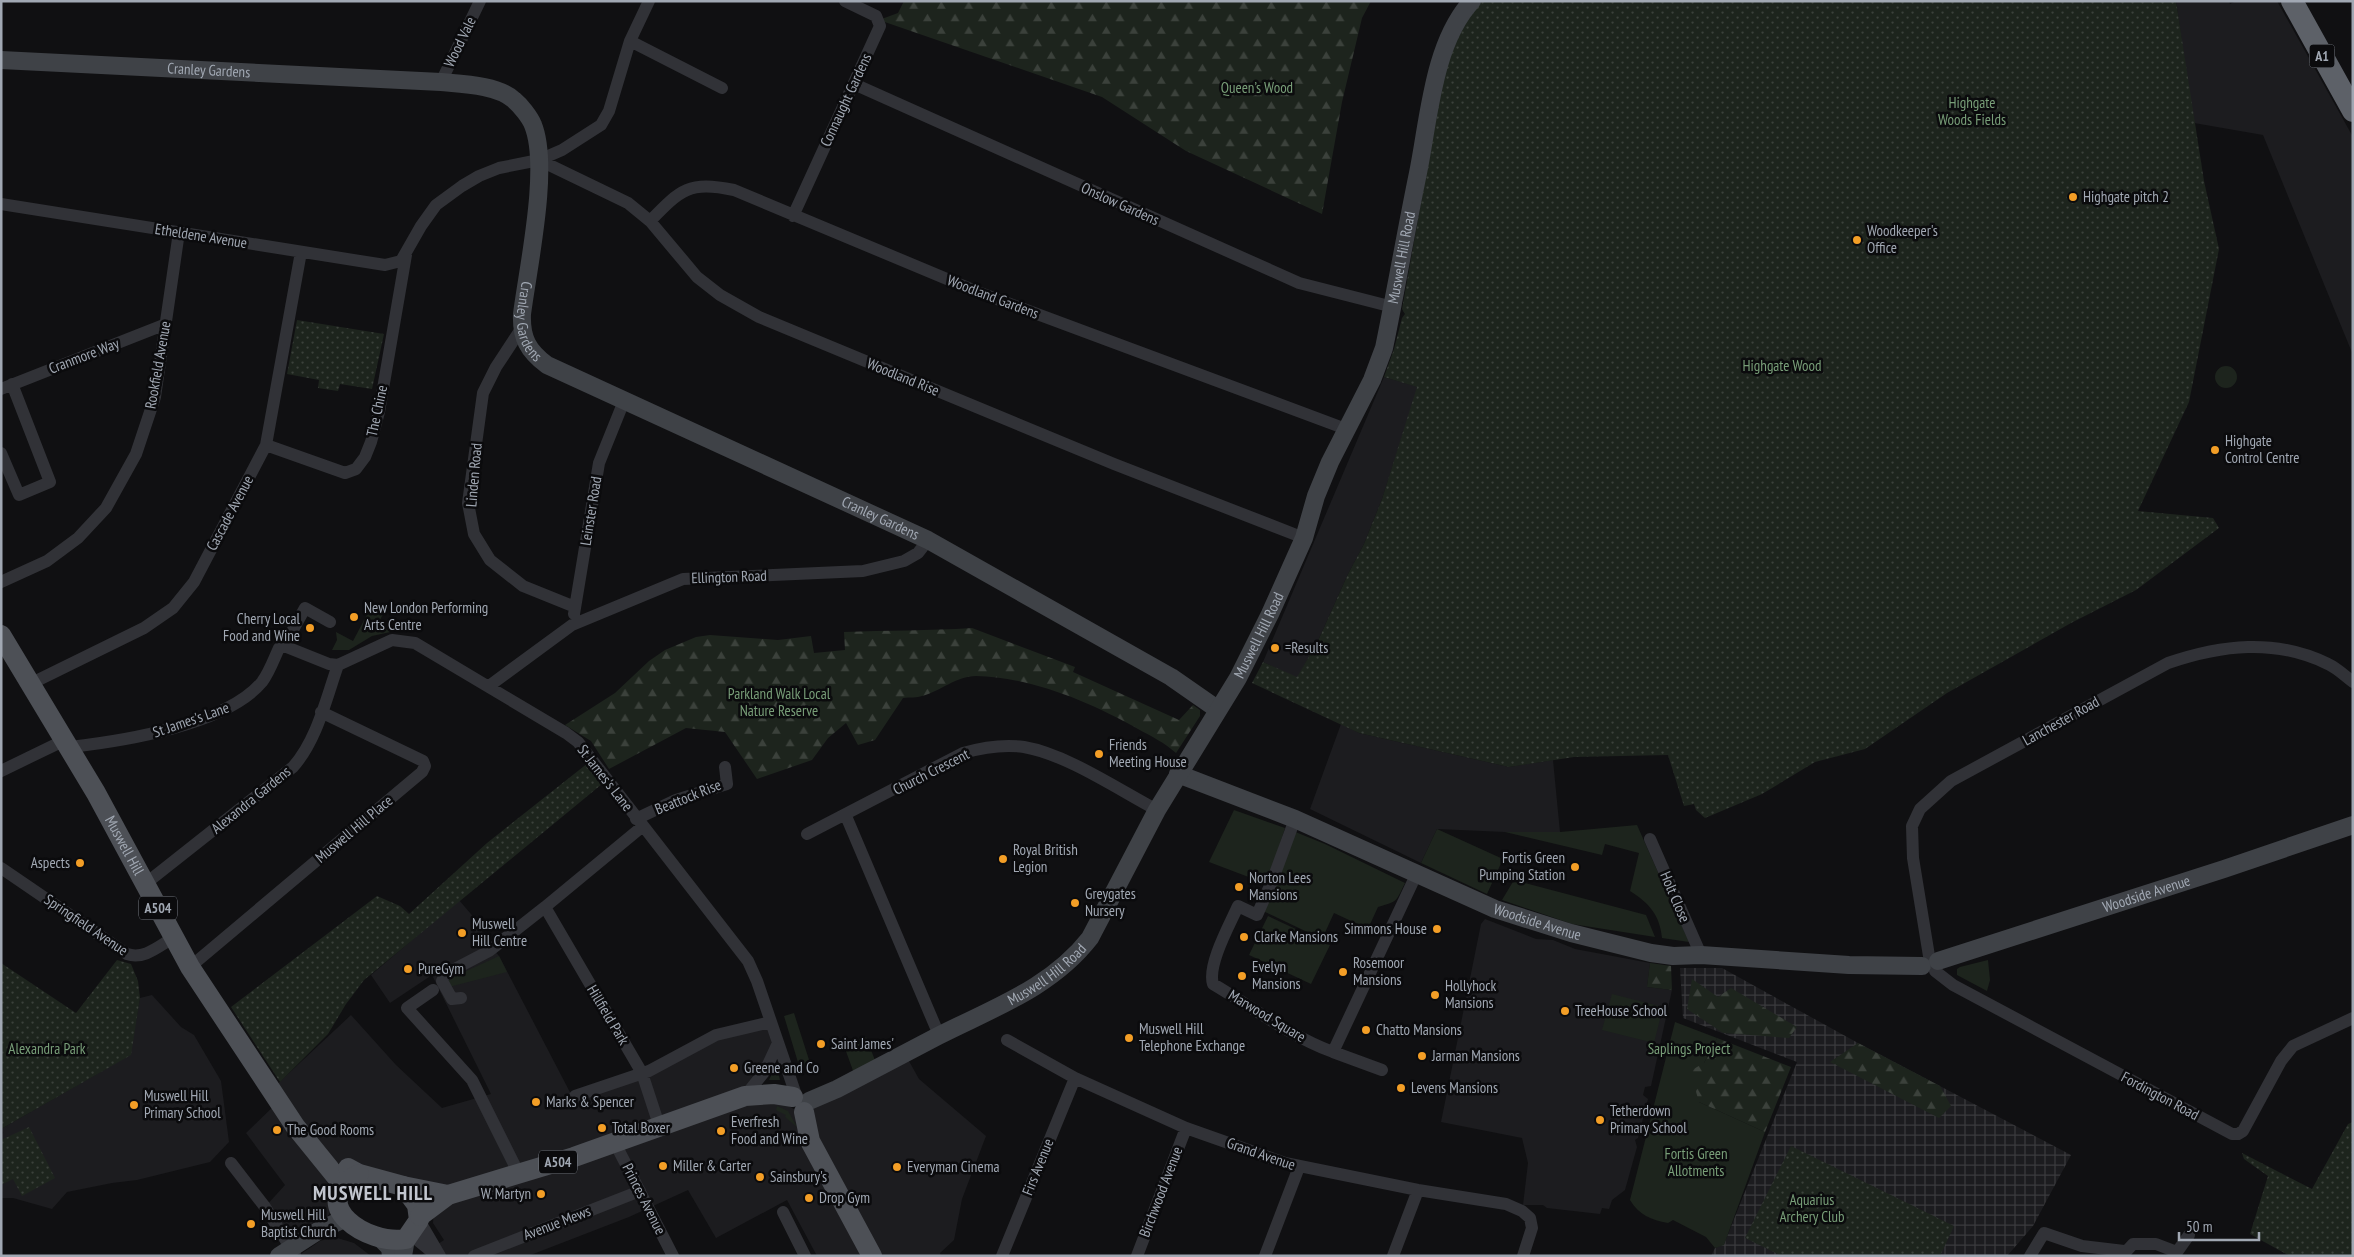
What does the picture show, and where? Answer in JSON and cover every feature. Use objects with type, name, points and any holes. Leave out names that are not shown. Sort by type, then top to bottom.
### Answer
[{"type":"highway","name":"A1","points":[[2292,1],[2353,111]]},
{"type":"main road","name":"Muswell Hill","points":[[1,635],[67,744],[190,967],[295,1126],[338,1179],[341,1203]]},
{"type":"main road","name":"A504","points":[[403,1186],[448,1195],[660,1128],[745,1096],[774,1094],[800,1101]]},
{"type":"main road","points":[[800,1101],[810,1141],[872,1256]]},
{"type":"main road","name":"Muswell Hill","points":[[318,1152],[359,1174],[403,1186]]},
{"type":"main road","points":[[359,1174],[349,1179],[341,1203],[353,1226],[386,1247],[412,1233],[412,1196],[403,1186]]},
{"type":"main road","name":"A504","points":[[412,1233],[448,1195]]},
{"type":"street","name":"Wood Vale","points":[[441,82],[480,1]]},
{"type":"street","points":[[539,160],[574,144],[601,125],[609,111],[630,41],[649,1]]},
{"type":"street","name":"Connaught Gardens","points":[[793,216],[880,26],[876,16],[845,1]]},
{"type":"street","name":"Muswell Hill Road","points":[[800,1101],[838,1089],[939,1035],[1018,996],[1058,972],[1075,957],[1090,938],[1157,810],[1217,709],[1238,678],[1304,538],[1316,496],[1346,429],[1372,380],[1384,348],[1393,307],[1432,97],[1451,32],[1464,10],[1472,1]]},
{"type":"street","points":[[630,41],[722,88]]},
{"type":"street","name":"Cranley Gardens","points":[[1,60],[441,82],[485,86],[514,99],[532,124],[539,160],[539,182],[521,329],[525,344],[534,356],[547,365],[624,401],[928,540],[1171,677],[1217,709]]},
{"type":"street","name":"Onslow Gardens","points":[[854,84],[1299,284],[1393,307]]},
{"type":"street","name":"Woodland Rise","points":[[539,160],[628,203],[650,221],[697,277],[729,301],[759,317],[1105,460],[1304,538]]},
{"type":"street","name":"The Chine","points":[[266,445],[346,473],[356,469],[365,457],[379,412],[403,258],[420,226],[436,205],[479,176],[499,168],[539,160]]},
{"type":"street","name":"Woodland Gardens","points":[[650,221],[673,197],[688,189],[700,186],[734,190],[978,292],[1346,429]]},
{"type":"street","name":"Etheldene Avenue","points":[[1,204],[386,265],[403,258]]},
{"type":"street","name":"Rookfield Avenue","points":[[1,582],[46,561],[78,538],[106,508],[136,454],[155,397],[179,232]]},
{"type":"street","name":"Cascade Avenue","points":[[30,684],[144,628],[173,608],[194,582],[266,445],[301,252]]},
{"type":"street","name":"Cranmore Way","points":[[7,386],[166,324]]},
{"type":"street","name":"Linden Road","points":[[521,329],[496,367],[484,393],[468,504],[474,534],[490,560],[523,586],[575,607]]},
{"type":"street","points":[[1,453],[19,495],[50,482],[7,386]]},
{"type":"street","name":"Leinster Road","points":[[572,625],[598,463],[624,401]]},
{"type":"street","name":"Ellington Road","points":[[488,686],[572,625],[683,579],[863,571],[904,561],[918,553],[928,540]]},
{"type":"street","name":"St James's Lane","points":[[1,771],[67,744],[138,738],[217,713],[244,700],[263,681],[279,648],[284,646],[305,608],[330,622]]},
{"type":"street","name":"St James's Lane","points":[[338,665],[392,640],[415,644],[488,686],[578,742],[748,961],[800,1101]]},
{"type":"street","name":"Lanchester Road","points":[[1931,963],[1913,858],[1912,826],[1920,809],[1951,781],[2142,677],[2194,654],[2246,645],[2288,650],[2328,664],[2353,682]]},
{"type":"street","points":[[284,646],[329,664],[338,665]]},
{"type":"street","name":"Alexandra Gardens","points":[[145,884],[293,767],[306,749],[338,665]]},
{"type":"street","name":"Muswell Hill Place","points":[[190,967],[422,772],[425,766],[423,761],[321,712]]},
{"type":"street","name":"Church Crescent","points":[[807,834],[846,816],[963,753],[1001,746],[1025,748],[1047,754],[1157,810]]},
{"type":"street","name":"Beattock Rise","points":[[639,823],[676,800],[727,784],[725,767]]},
{"type":"street","name":"Woodside Avenue","points":[[1178,774],[1295,819],[1416,875],[1496,909],[1571,933],[1651,953],[1673,956],[1701,955],[1849,964],[1931,963],[2215,872],[2353,825]]},
{"type":"street","points":[[846,816],[939,1035]]},
{"type":"street","name":"Marwood Square","points":[[1295,819],[1273,879],[1257,915],[1238,906],[1221,945],[1211,977],[1213,984],[1298,1036],[1333,1052]]},
{"type":"street","points":[[461,998],[452,999],[442,981],[445,974],[489,951],[545,907],[639,823]]},
{"type":"street","name":"Holt Close","points":[[1650,839],[1701,955]]},
{"type":"street","name":"Springfield Avenue","points":[[1,868],[127,954],[135,957],[143,955],[173,938]]},
{"type":"street","points":[[1382,1070],[1333,1052],[1416,875]]},
{"type":"street","name":"Hillfield Park","points":[[545,907],[642,1073],[660,1128]]},
{"type":"street","name":"Fordington Road","points":[[1931,963],[1953,985],[2232,1134],[2238,1134],[2242,1131],[2281,1061],[2293,1046],[2353,1018]]},
{"type":"street","points":[[433,990],[407,1008],[472,1080],[519,1174]]},
{"type":"street","points":[[575,1096],[642,1073],[716,1035],[771,1022]]},
{"type":"street","name":"Grand Avenue","points":[[1007,1040],[1075,1078],[1186,1128],[1298,1167],[1418,1190],[1506,1204],[1522,1211],[1530,1218],[1532,1233],[1523,1256]]},
{"type":"street","points":[[745,1096],[766,1071],[778,1043]]},
{"type":"street","name":"Firs Avenue","points":[[1002,1256],[1075,1078]]},
{"type":"street","name":"Birchwood Avenue","points":[[1137,1256],[1186,1128]]},
{"type":"street","name":"Princes Avenue","points":[[615,1143],[673,1256]]},
{"type":"street","points":[[231,1163],[265,1207],[288,1253],[318,1230],[341,1203]]},
{"type":"street","points":[[1264,1256],[1298,1167]]},
{"type":"street","points":[[1393,1256],[1418,1190]]},
{"type":"street","name":"Avenue Mews","points":[[474,1256],[640,1191]]},
{"type":"street","points":[[783,1212],[805,1256]]},
{"type":"street","points":[[412,1233],[439,1256]]},
{"type":"street","points":[[2030,1256],[2044,1233],[2082,1246],[2123,1254],[2133,1244],[2156,1244],[2177,1252],[2189,1235]]},
{"type":"shaded area","points":[[2176,1],[2229,1],[2230,4],[2236,1],[2277,1],[2353,137],[2353,355],[2263,135],[2194,123]]},
{"type":"shaded area","points":[[1384,377],[1418,387],[1382,499],[1364,544],[1348,574],[1317,643],[1297,678],[1263,662]]},
{"type":"shaded area","points":[[1341,724],[1359,733],[1509,767],[1553,760],[1560,832],[1437,829],[1421,863],[1310,809]]},
{"type":"shaded area","points":[[459,900],[476,920],[488,943],[499,956],[573,1098],[714,1036],[771,1022],[778,1043],[757,1084],[795,1110],[905,1054],[919,1079],[986,1136],[962,1199],[954,1240],[940,1253],[941,1256],[817,1256],[787,1200],[716,1238],[688,1190],[629,1217],[528,1256],[420,1256],[444,1240],[433,1223],[434,1206],[359,1174],[319,1153],[337,1202],[318,1231],[291,1249],[265,1207],[285,1185],[246,1133],[278,1102],[271,1090],[351,1015],[396,1065],[442,1108],[491,1094],[432,975],[390,1003],[371,975]]},
{"type":"shaded area","name":"TreeHouse School","points":[[1485,919],[1536,939],[1553,940],[1575,949],[1650,963],[1647,987],[1672,990],[1651,1086],[1645,1087],[1643,1095],[1648,1099],[1638,1138],[1635,1140],[1637,1147],[1625,1190],[1612,1200],[1609,1209],[1602,1208],[1600,1214],[1547,1208],[1543,1205],[1523,1205],[1528,1163],[1522,1138],[1441,1122],[1481,924]]},
{"type":"shaded area","points":[[1680,968],[1722,968],[1858,1043],[2071,1155],[2033,1226],[2007,1256],[1711,1256],[1715,1248],[1724,1244],[1797,1062],[1683,1018]]},
{"type":"shaded area","name":"Muswell Hill Primary School","points":[[152,995],[181,1027],[194,1035],[221,1081],[229,1142],[210,1162],[137,1180],[67,1192],[52,1209],[13,1198],[1,1198],[1,1129],[130,1055],[140,998]]},
{"type":"shaded area","points":[[334,1237],[354,1243],[371,1256],[298,1256],[320,1241]]},
{"type":"green space","name":"Queen’s Wood","points":[[904,1],[1371,1],[1362,18],[1342,102],[1322,214],[1186,151],[1102,97],[879,20],[898,13]]},
{"type":"green space","name":"Highgate Wood","points":[[1481,1],[2176,1],[2204,181],[2219,249],[2189,402],[2138,511],[2213,518],[2219,528],[2136,590],[2071,623],[1947,693],[1865,749],[1815,762],[1762,794],[1705,818],[1696,810],[1694,804],[1684,806],[1668,755],[1574,757],[1509,767],[1359,733],[1252,683],[1263,662],[1297,677],[1317,643],[1348,574],[1364,544],[1382,499],[1417,387],[1384,377],[1402,318],[1405,314],[1402,309],[1446,62],[1470,12]]},
{"type":"green space","points":[[297,320],[384,334],[372,389],[340,384],[338,391],[318,388],[319,380],[287,374]]},
{"type":"green space","points":[[2226,366],[2234,369],[2237,377],[2234,385],[2226,388],[2218,385],[2215,377],[2218,369]]},
{"type":"green space","points":[[372,605],[384,612],[379,622],[395,631],[372,636],[349,650],[332,650],[337,640],[336,632],[353,641]]},
{"type":"green space","name":"Parkland Walk Local Nature Reserve","points":[[972,628],[1075,667],[1073,672],[1179,720],[1193,705],[1200,710],[1200,716],[1176,753],[1158,740],[1120,719],[1060,693],[1018,681],[976,676],[962,678],[922,696],[903,698],[875,740],[858,745],[846,723],[828,738],[812,760],[757,779],[725,732],[686,728],[609,769],[591,741],[565,725],[615,693],[649,661],[665,650],[696,637],[710,635],[778,640],[811,636],[814,653],[845,650],[844,632]]},
{"type":"green space","points":[[588,763],[602,784],[364,980],[346,1004],[328,1034],[280,1082],[231,1007],[377,896],[400,906],[409,914],[487,843]]},
{"type":"green space","points":[[1234,810],[1285,828],[1267,884],[1209,862]]},
{"type":"green space","points":[[1637,825],[1689,942],[1662,938],[1659,923],[1652,910],[1643,900],[1630,891],[1639,853],[1605,844],[1602,855],[1505,832],[1560,832]]},
{"type":"green space","points":[[1437,829],[1503,859],[1487,894],[1421,863]]},
{"type":"green space","points":[[1293,831],[1325,844],[1405,883],[1395,900],[1378,907],[1366,933],[1362,926],[1334,913],[1322,939],[1263,911]]},
{"type":"green space","points":[[1514,880],[1646,915],[1655,937],[1572,924],[1502,900]]},
{"type":"green space","points":[[1268,916],[1330,945],[1311,984],[1249,955]]},
{"type":"green space","points":[[499,956],[507,972],[449,987],[449,979]]},
{"type":"green space","name":"Alexandra Park","points":[[117,960],[131,964],[138,981],[140,998],[131,1055],[1,1129],[1,963],[76,1013]]},
{"type":"green space","points":[[1988,960],[1990,980],[1987,991],[1957,975],[1957,969],[1960,967]]},
{"type":"green space","points":[[1650,963],[1671,966],[1672,990],[1647,987]]},
{"type":"green space","points":[[1692,979],[1718,997],[1731,988],[1797,1027],[1789,1038],[1723,1033],[1687,1009]]},
{"type":"green space","points":[[1612,994],[1663,1007],[1654,1043],[1602,1030]]},
{"type":"green space","points":[[794,1013],[811,1066],[800,1069],[784,1016]]},
{"type":"green space","name":"Fortis Green Allotments","points":[[1675,1022],[1717,1038],[1704,1063],[1699,1102],[1765,1132],[1724,1245],[1715,1248],[1706,1237],[1673,1220],[1668,1223],[1646,1216],[1637,1210],[1630,1200]]},
{"type":"green space","points":[[866,1037],[878,1068],[856,1079],[843,1043]]},
{"type":"green space","points":[[1717,1038],[1791,1067],[1765,1132],[1699,1102],[1690,1071],[1704,1063]]},
{"type":"green space","points":[[1858,1043],[1940,1086],[1951,1106],[1939,1118],[1830,1062]]},
{"type":"green space","points":[[775,1067],[777,1067],[780,1080],[769,1080]]},
{"type":"green space","points":[[777,1106],[788,1111],[797,1127],[785,1117],[786,1115],[776,1110]]},
{"type":"green space","points":[[2353,1122],[2353,1256],[2290,1256],[2250,1234],[2268,1176],[2244,1159],[2242,1153],[2312,1189],[2348,1124]]},
{"type":"green space","points":[[29,1127],[55,1178],[22,1196],[13,1179],[1,1185],[1,1140]]},
{"type":"green space","name":"Aquarius Archery Club","points":[[1791,1146],[1954,1226],[1940,1256],[1782,1256],[1745,1238]]},
{"type":"place","name":"Highgate pitch 2","points":[[2073,197]]},
{"type":"place","name":"Woodkeeper's Office","points":[[1857,240]]},
{"type":"place","name":"Highgate Control Centre","points":[[2215,450]]},
{"type":"place","name":"New London Performing Arts Centre","points":[[354,617]]},
{"type":"place","name":"Cherry Local Food and Wine","points":[[310,628]]},
{"type":"place","name":"=Results","points":[[1275,648]]},
{"type":"place","name":"Friends Meeting House","points":[[1099,754]]},
{"type":"place","name":"Royal British Legion","points":[[1003,859]]},
{"type":"place","name":"Aspects","points":[[80,863]]},
{"type":"place","name":"Fortis Green Pumping Station","points":[[1575,867]]},
{"type":"place","name":"Norton Lees Mansions","points":[[1239,887]]},
{"type":"place","name":"Greygates Nursery","points":[[1075,903]]},
{"type":"place","name":"Simmons House","points":[[1437,929]]},
{"type":"place","name":"Muswell Hill Centre","points":[[462,933]]},
{"type":"place","name":"Clarke Mansions","points":[[1244,937]]},
{"type":"place","name":"PureGym","points":[[408,969]]},
{"type":"place","name":"Rosemoor Mansions","points":[[1343,972]]},
{"type":"place","name":"Evelyn Mansions","points":[[1242,976]]},
{"type":"place","name":"Hollyhock Mansions","points":[[1435,995]]},
{"type":"place","name":"TreeHouse School","points":[[1565,1011]]},
{"type":"place","name":"Chatto Mansions","points":[[1366,1030]]},
{"type":"place","name":"Muswell Hill Telephone Exchange","points":[[1129,1038]]},
{"type":"place","name":"Saint James'","points":[[821,1044]]},
{"type":"place","name":"Jarman Mansions","points":[[1422,1056]]},
{"type":"place","name":"Greene and Co","points":[[734,1068]]},
{"type":"place","name":"Levens Mansions","points":[[1401,1088]]},
{"type":"place","name":"Marks & Spencer","points":[[536,1102]]},
{"type":"place","name":"Muswell Hill Primary School","points":[[134,1105]]},
{"type":"place","name":"Tetherdown Primary School","points":[[1600,1120]]},
{"type":"place","name":"Total Boxer","points":[[602,1128]]},
{"type":"place","name":"The Good Rooms","points":[[277,1130]]},
{"type":"place","name":"Everfresh Food and Wine","points":[[721,1131]]},
{"type":"place","name":"Miller & Carter","points":[[663,1166]]},
{"type":"place","name":"Everyman Cinema","points":[[897,1167]]},
{"type":"place","name":"Sainsbury's","points":[[760,1177]]},
{"type":"place","name":"W. Martyn","points":[[541,1194]]},
{"type":"place","name":"Drop Gym","points":[[809,1198]]},
{"type":"place","name":"Muswell Hill Baptist Church","points":[[251,1224]]},
{"type":"district","name":"MUSWELL HILL","points":[[373,1193]]},
{"type":"park label","name":"Highgate Woods Fields","points":[[1972,112]]},
{"type":"park label","name":"Saplings Project","points":[[1689,1049]]}]
